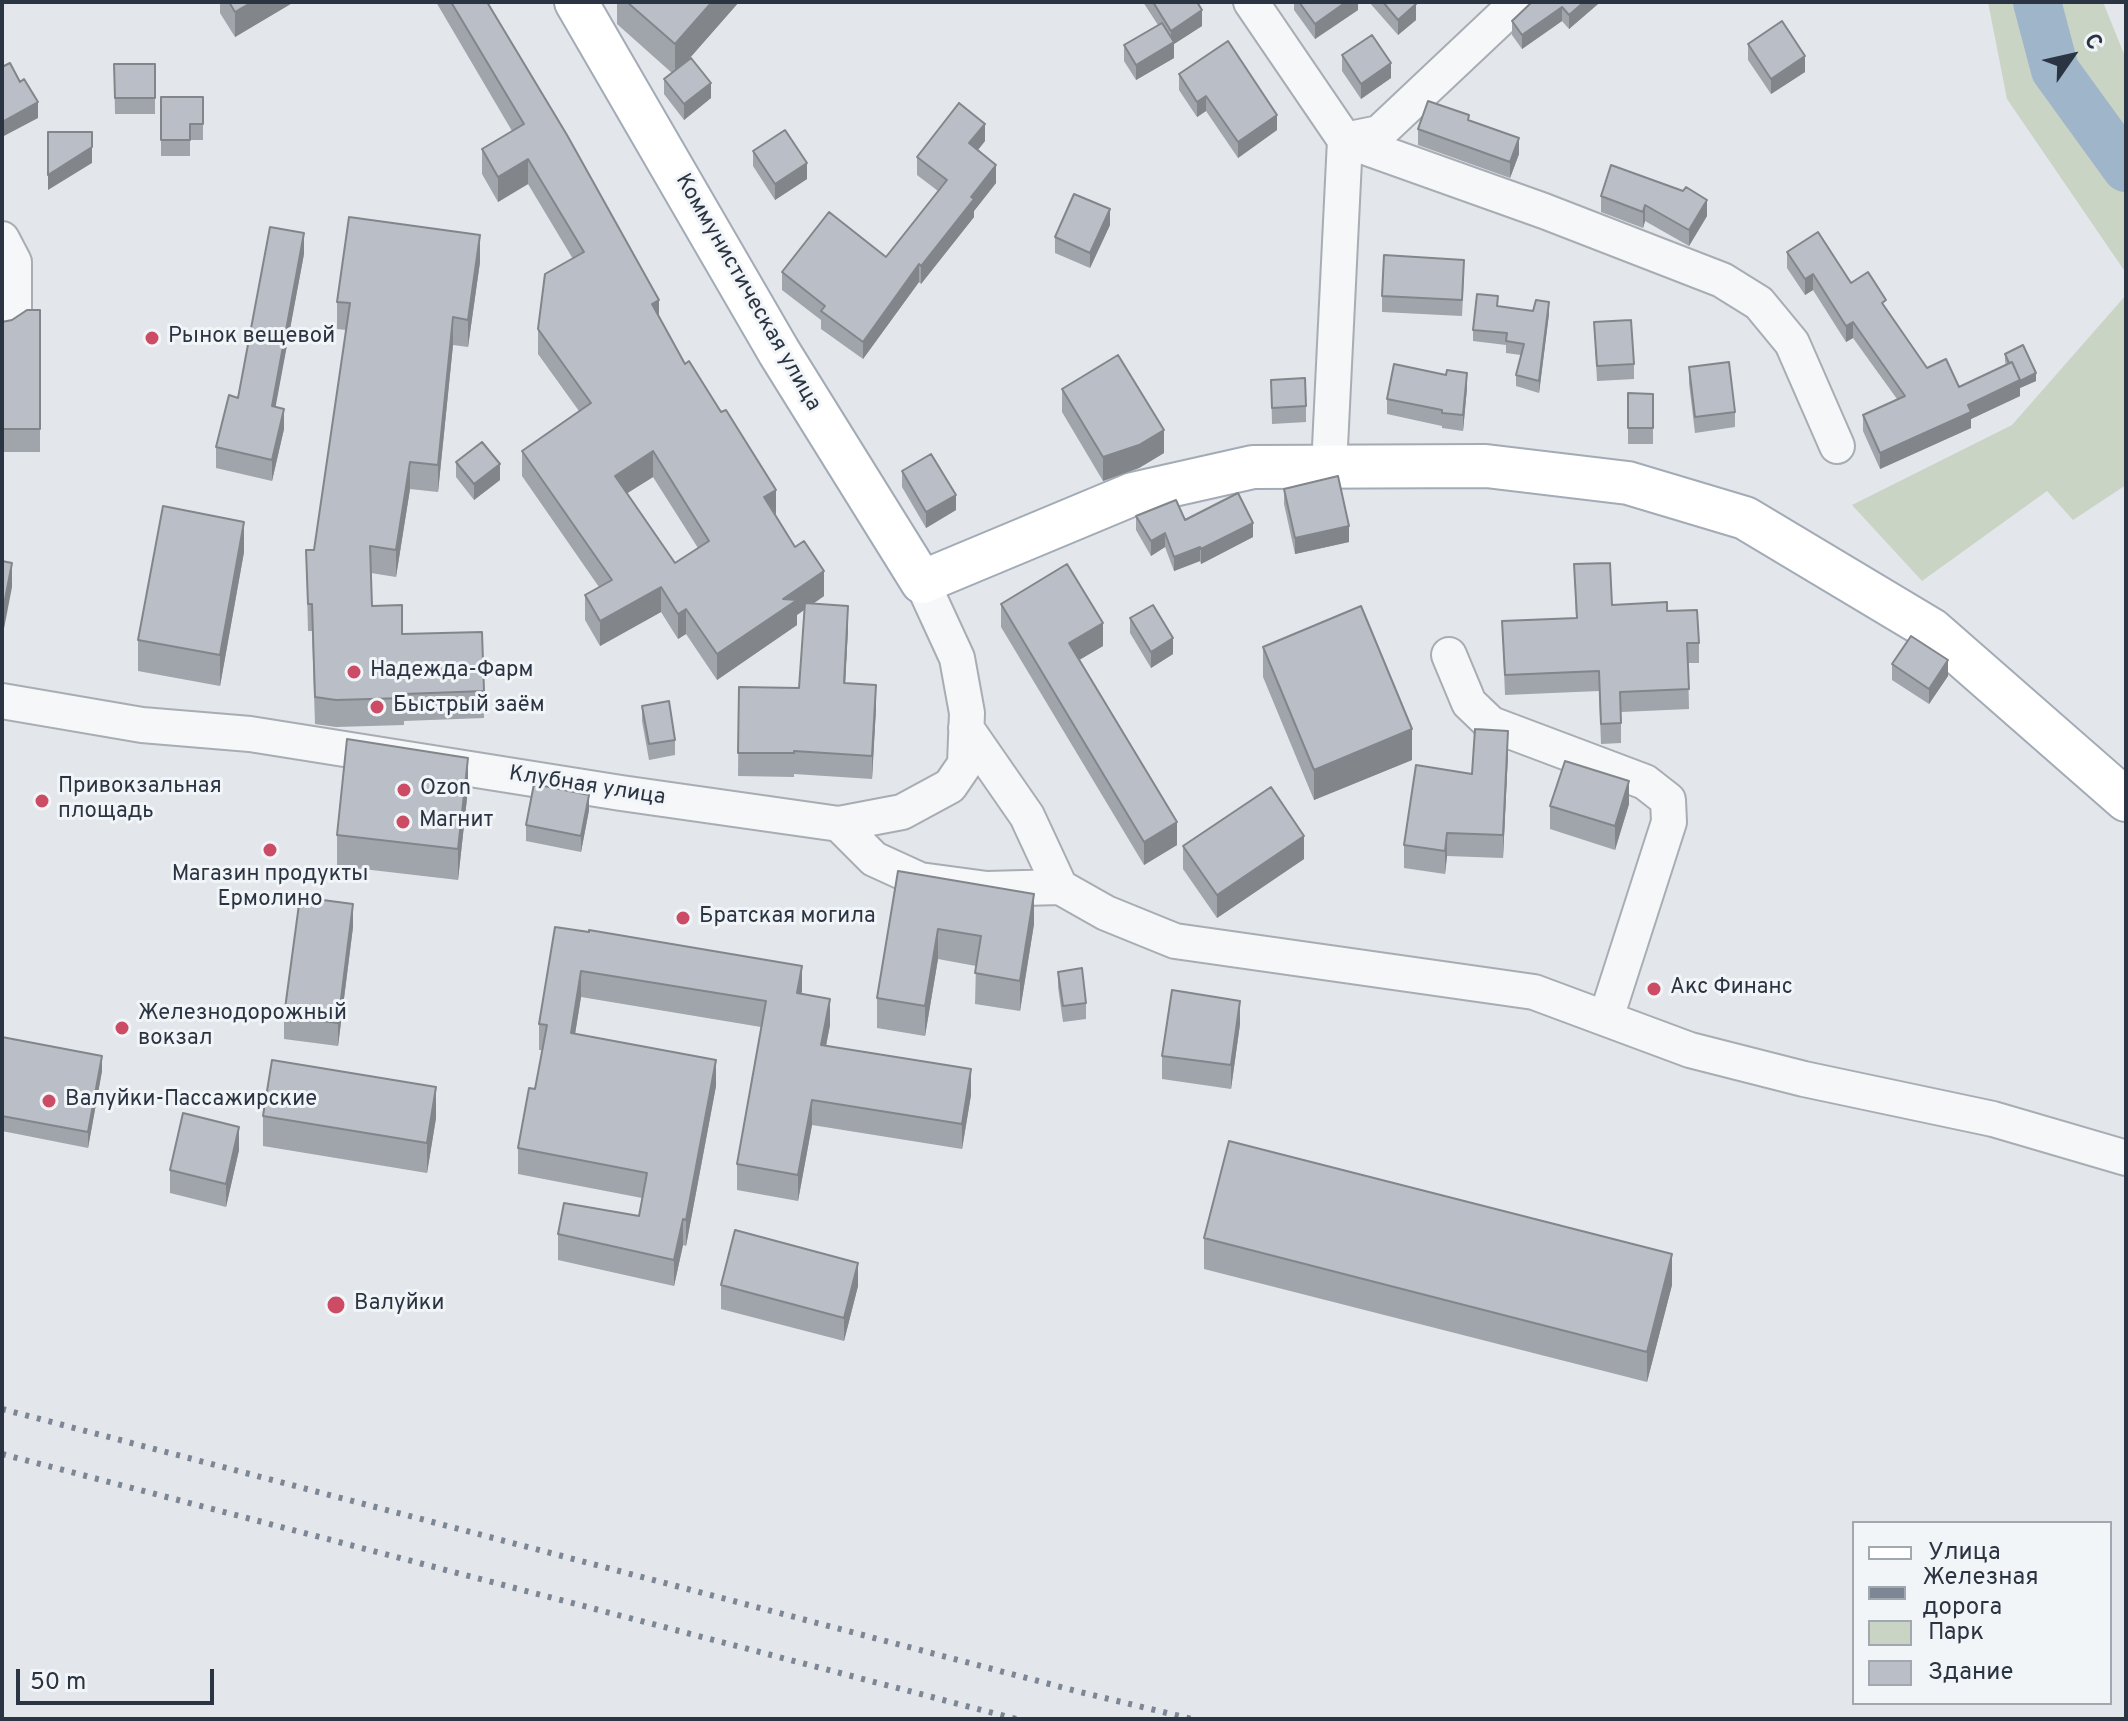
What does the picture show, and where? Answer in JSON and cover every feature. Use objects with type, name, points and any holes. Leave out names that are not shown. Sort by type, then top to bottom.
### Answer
[{"type":"main road","name":"Коммунистическая улица","points":[[589,8],[779,352],[922,582]]},
{"type":"main road","points":[[922,582],[1133,494],[1253,467],[1486,466],[1628,483],[1745,518],[1932,630],[2126,800]]},
{"type":"street","points":[[1251,2],[1345,140],[1544,211],[1722,280],[1759,303],[1792,343],[1837,446]]},
{"type":"street","points":[[1345,140],[1379,133],[1518,2]]},
{"type":"street","points":[[1329,467],[1345,140]]},
{"type":"street","points":[[2,239],[14,262],[14,318],[2,326]]},
{"type":"street","name":"Клубная улица","points":[[2,701],[142,725],[250,734],[839,824],[902,812],[950,786],[965,764],[967,713],[957,658],[922,582]]},
{"type":"street","points":[[1449,655],[1469,703],[1491,724],[1645,782],[1668,800],[1669,822],[1606,1018]]},
{"type":"street","points":[[966,728],[1027,816],[1060,887]]},
{"type":"street","points":[[839,824],[874,859],[920,880],[987,889],[1060,887],[1106,913],[1175,941],[1534,992],[1690,1050],[1804,1079],[1993,1119],[2126,1158]]},
{"type":"green space","points":[[1988,2],[2103,2],[2126,59],[2126,273],[2007,99]]},
{"type":"green space","points":[[2126,295],[2126,485],[2073,520],[2047,491],[1922,581],[1852,505],[2012,425]]},
{"type":"building","points":[[229,2],[252,2],[235,12]]},
{"type":"building","points":[[451,2],[487,2],[567,135],[659,300],[652,304],[685,364],[689,361],[721,412],[726,410],[776,490],[764,497],[795,547],[804,541],[824,571],[783,599],[797,600],[717,654],[686,609],[678,614],[661,587],[600,621],[585,595],[612,580],[522,451],[591,403],[538,329],[545,274],[584,252],[528,159],[498,177],[482,149],[524,124]],"holes":[[[653,451],[709,541],[675,563],[615,476]]]},
{"type":"building","points":[[627,2],[712,2],[675,44]]},
{"type":"building","points":[[1153,2],[1197,2],[1202,10],[1171,31]]},
{"type":"building","points":[[1299,2],[1346,2],[1315,24]]},
{"type":"building","points":[[1383,2],[1414,2],[1416,4],[1398,20]]},
{"type":"building","points":[[1532,2],[1584,2],[1569,15],[1562,7],[1522,35],[1512,21]]},
{"type":"building","points":[[1782,21],[1805,56],[1771,79],[1748,44]]},
{"type":"building","points":[[1162,23],[1174,42],[1136,65],[1124,45]]},
{"type":"building","points":[[1372,35],[1391,63],[1361,84],[1342,55]]},
{"type":"building","points":[[1228,41],[1277,115],[1238,142],[1206,96],[1197,102],[1179,74]]},
{"type":"building","points":[[691,58],[711,83],[684,104],[664,79]]},
{"type":"building","points":[[2,63],[4,66],[10,63],[20,82],[24,79],[38,102],[2,122]]},
{"type":"building","points":[[114,64],[155,64],[155,98],[115,98]]},
{"type":"building","points":[[161,97],[203,97],[203,124],[190,124],[190,140],[161,140]]},
{"type":"building","points":[[1428,101],[1469,115],[1468,120],[1519,138],[1510,162],[1418,129]]},
{"type":"building","points":[[959,103],[985,124],[969,143],[996,165],[971,197],[974,199],[921,266],[919,264],[863,342],[821,311],[825,306],[782,272],[829,212],[886,257],[947,180],[917,157]]},
{"type":"building","points":[[785,130],[807,163],[775,184],[753,151]]},
{"type":"building","points":[[48,132],[92,132],[92,147],[48,175]]},
{"type":"building","points":[[1611,165],[1683,191],[1686,187],[1707,200],[1689,230],[1645,205],[1643,212],[1601,196]]},
{"type":"building","points":[[1074,194],[1110,209],[1090,253],[1055,237]]},
{"type":"building","points":[[349,217],[480,235],[468,320],[453,317],[438,465],[410,462],[396,550],[370,546],[372,606],[402,605],[402,634],[482,632],[484,691],[404,694],[404,698],[336,700],[315,697],[312,604],[308,604],[306,550],[314,550],[350,303],[337,302]]},
{"type":"building","points":[[270,227],[304,233],[272,406],[284,409],[272,460],[216,447],[229,395],[238,398]]},
{"type":"building","points":[[1818,232],[1851,283],[1868,272],[1886,300],[1882,303],[1927,368],[1946,359],[1959,387],[2012,362],[2020,380],[1968,405],[1971,412],[1880,453],[1863,415],[1905,396],[1853,322],[1846,326],[1813,274],[1805,279],[1787,252]]},
{"type":"building","points":[[1384,255],[1464,260],[1462,300],[1382,296]]},
{"type":"building","points":[[1477,294],[1498,296],[1497,306],[1533,311],[1536,300],[1549,302],[1539,381],[1516,375],[1524,344],[1506,341],[1507,333],[1473,330]]},
{"type":"building","points":[[27,310],[40,310],[40,429],[2,429],[2,322],[12,320]]},
{"type":"building","points":[[1631,320],[1634,364],[1597,366],[1594,322]]},
{"type":"building","points":[[2023,345],[2036,373],[2018,382],[2020,380],[2012,362],[2009,363],[2005,354]]},
{"type":"building","points":[[1118,355],[1164,430],[1139,445],[1103,457],[1062,389]]},
{"type":"building","points":[[1729,362],[1735,412],[1695,417],[1689,367]]},
{"type":"building","points":[[1394,364],[1446,375],[1447,370],[1467,373],[1463,415],[1387,399]]},
{"type":"building","points":[[1305,378],[1306,406],[1272,408],[1271,380]]},
{"type":"building","points":[[1628,393],[1653,394],[1653,428],[1628,428]]},
{"type":"building","points":[[482,442],[500,464],[474,484],[456,462]]},
{"type":"building","points":[[931,454],[956,495],[926,512],[902,471]]},
{"type":"building","points":[[1338,476],[1349,526],[1295,538],[1284,489]]},
{"type":"building","points":[[1238,493],[1253,523],[1201,549],[1174,557],[1165,533],[1151,541],[1136,516],[1176,500],[1185,520]]},
{"type":"building","points":[[163,506],[244,522],[220,655],[138,640]]},
{"type":"building","points":[[2,561],[12,563],[2,615]]},
{"type":"building","points":[[1610,563],[1612,605],[1667,602],[1667,611],[1697,610],[1699,643],[1687,643],[1689,689],[1620,692],[1621,723],[1601,724],[1599,671],[1505,675],[1502,621],[1577,618],[1574,564]]},
{"type":"building","points":[[1067,564],[1103,623],[1069,643],[1177,822],[1144,842],[1001,604]]},
{"type":"building","points":[[805,603],[848,606],[844,683],[876,685],[872,756],[794,751],[738,753],[739,687],[799,688]]},
{"type":"building","points":[[1153,605],[1173,638],[1151,652],[1130,618]]},
{"type":"building","points":[[1361,606],[1412,729],[1314,770],[1263,647]]},
{"type":"building","points":[[1911,636],[1948,660],[1929,689],[1892,664]]},
{"type":"building","points":[[669,701],[675,740],[649,744],[642,706]]},
{"type":"building","points":[[1475,729],[1508,731],[1503,835],[1447,833],[1445,851],[1404,845],[1416,765],[1472,774]]},
{"type":"building","name":"Магнит","points":[[347,739],[468,758],[458,849],[337,835]]},
{"type":"building","points":[[1565,761],[1629,781],[1615,826],[1550,806]]},
{"type":"building","points":[[534,784],[589,795],[581,836],[526,825]]},
{"type":"building","points":[[1271,787],[1304,836],[1217,895],[1183,846]]},
{"type":"building","points":[[898,871],[1034,894],[1020,981],[975,973],[981,936],[938,929],[925,1006],[877,998]]},
{"type":"building","points":[[300,897],[353,904],[338,1023],[284,1016]]},
{"type":"building","points":[[555,927],[802,966],[797,993],[830,999],[821,1045],[971,1069],[962,1124],[812,1100],[798,1175],[737,1164],[766,1001],[581,971],[571,1033],[716,1060],[686,1220],[683,1219],[674,1260],[558,1234],[564,1203],[639,1216],[647,1173],[518,1148],[529,1088],[535,1089],[547,1025],[539,1024]]},
{"type":"building","points":[[1082,968],[1086,1003],[1063,1006],[1058,972]]},
{"type":"building","points":[[1172,990],[1240,1001],[1231,1065],[1162,1056]]},
{"type":"building","name":"Валуйки-Пассажирские","points":[[2,1037],[102,1056],[88,1132],[2,1116]]},
{"type":"building","points":[[272,1060],[436,1087],[427,1143],[263,1116]]},
{"type":"building","points":[[183,1113],[239,1127],[226,1184],[170,1170]]},
{"type":"building","points":[[1229,1141],[1672,1254],[1647,1352],[1204,1238]]},
{"type":"building","points":[[735,1230],[858,1263],[844,1318],[721,1285]]},
{"type":"waterway","points":[[2037,2],[2055,70],[2126,168]]},
{"type":"railway","points":[[2,1409],[1192,1719]]},
{"type":"railway","points":[[2,1454],[1016,1719]]},
{"type":"place","name":"Рынок вещевой","points":[[152,338]]},
{"type":"place","name":"Надежда-Фарм","points":[[354,672]]},
{"type":"place","name":"Быстрый заём","points":[[377,707]]},
{"type":"place","name":"Ozon","points":[[404,790]]},
{"type":"place","name":"Привокзальная площадь","points":[[42,801]]},
{"type":"place","name":"Магнит","points":[[403,822]]},
{"type":"place","name":"Магазин продукты Ермолино","points":[[270,850]]},
{"type":"place","name":"Братская могила","points":[[683,918]]},
{"type":"place","name":"Акс Финанс","points":[[1654,989]]},
{"type":"place","name":"Железнодорожный вокзал","points":[[122,1028]]},
{"type":"place","name":"Валуйки-Пассажирские","points":[[49,1101]]},
{"type":"place","name":"Валуйки","points":[[336,1305]]}]
